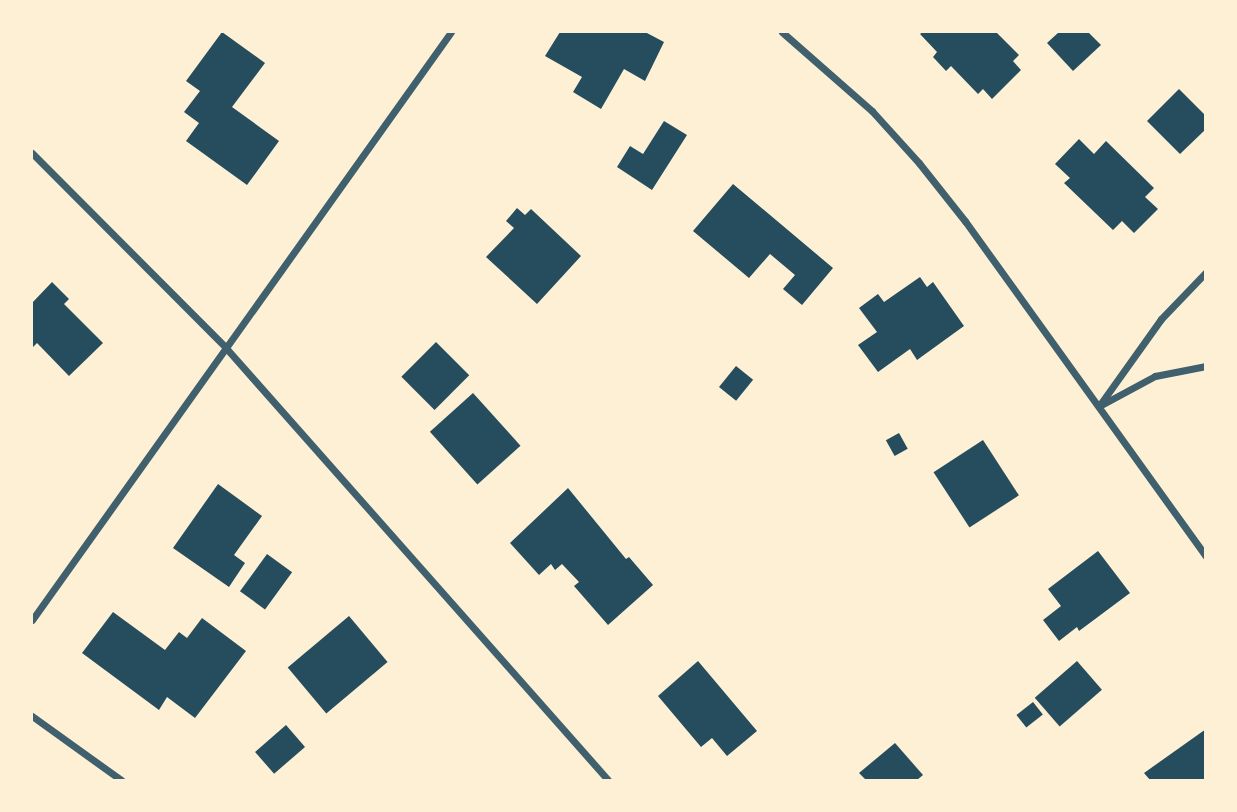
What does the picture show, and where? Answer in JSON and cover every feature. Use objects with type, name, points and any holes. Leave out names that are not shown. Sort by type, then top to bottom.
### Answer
[{"type":"street","points":[[32,620],[451,32]]},
{"type":"street","points":[[782,32],[872,111],[919,163],[965,222],[1206,556]]},
{"type":"street","points":[[32,153],[226,348],[608,780]]},
{"type":"street","points":[[1099,406],[1161,319],[1206,272]]},
{"type":"street","points":[[1099,406],[1155,376],[1183,368],[1206,366]]},
{"type":"street","points":[[32,716],[121,780]]},
{"type":"building","points":[[222,32],[265,63],[232,107],[279,141],[247,185],[186,141],[199,123],[184,112],[200,91],[186,81]]},
{"type":"building","points":[[560,32],[645,32],[664,42],[645,81],[624,69],[601,109],[573,92],[582,77],[545,56]]},
{"type":"building","points":[[996,32],[1019,55],[1013,61],[1021,70],[992,99],[983,89],[978,94],[951,66],[946,71],[933,57],[937,52],[920,34]]},
{"type":"building","points":[[1059,32],[1088,32],[1101,45],[1073,71],[1047,43]]},
{"type":"building","points":[[1179,89],[1206,116],[1206,129],[1180,154],[1147,121]]},
{"type":"building","points":[[664,121],[687,135],[652,190],[617,167],[630,146],[643,154]]},
{"type":"building","points":[[1079,139],[1094,154],[1106,141],[1154,188],[1145,197],[1158,209],[1134,233],[1122,221],[1113,230],[1064,183],[1070,178],[1055,164]]},
{"type":"building","points":[[733,184],[833,268],[802,305],[783,289],[795,275],[770,254],[749,278],[693,231]]},
{"type":"building","points":[[517,208],[525,215],[531,209],[581,256],[537,304],[486,257],[514,228],[506,221]]},
{"type":"building","points":[[920,277],[927,287],[933,282],[964,326],[917,360],[910,349],[878,372],[858,345],[877,332],[859,308],[878,294],[884,302]]},
{"type":"building","points":[[52,282],[69,299],[64,304],[103,343],[69,376],[37,343],[32,348],[32,303]]},
{"type":"building","points":[[436,342],[469,375],[435,410],[401,377]]},
{"type":"building","points":[[736,366],[753,380],[736,401],[719,387]]},
{"type":"building","points":[[473,393],[521,446],[477,485],[430,432]]},
{"type":"building","points":[[899,433],[908,449],[895,456],[886,440]]},
{"type":"building","points":[[983,440],[1019,495],[969,527],[934,472]]},
{"type":"building","points":[[218,484],[262,516],[234,555],[245,563],[229,587],[173,548]]},
{"type":"building","points":[[568,488],[626,559],[629,557],[653,585],[608,625],[574,586],[579,582],[562,564],[555,570],[551,564],[539,575],[510,543]]},
{"type":"building","points":[[1098,551],[1130,593],[1079,631],[1077,627],[1059,641],[1043,620],[1061,606],[1048,589]]},
{"type":"building","points":[[267,554],[292,572],[265,609],[240,591]]},
{"type":"building","points":[[113,612],[165,650],[179,632],[187,638],[202,618],[246,651],[195,718],[167,697],[159,710],[82,653]]},
{"type":"building","points":[[349,616],[388,662],[326,713],[288,667]]},
{"type":"building","points":[[698,661],[757,731],[727,756],[712,738],[701,747],[658,696]]},
{"type":"building","points":[[1077,661],[1102,690],[1060,726],[1035,698]]},
{"type":"building","points":[[1033,702],[1043,715],[1026,728],[1016,715]]},
{"type":"building","points":[[286,725],[305,747],[274,774],[255,752]]},
{"type":"building","points":[[1206,729],[1206,780],[1150,780],[1144,773]]},
{"type":"building","points":[[895,743],[923,775],[917,780],[866,780],[859,773]]}]
